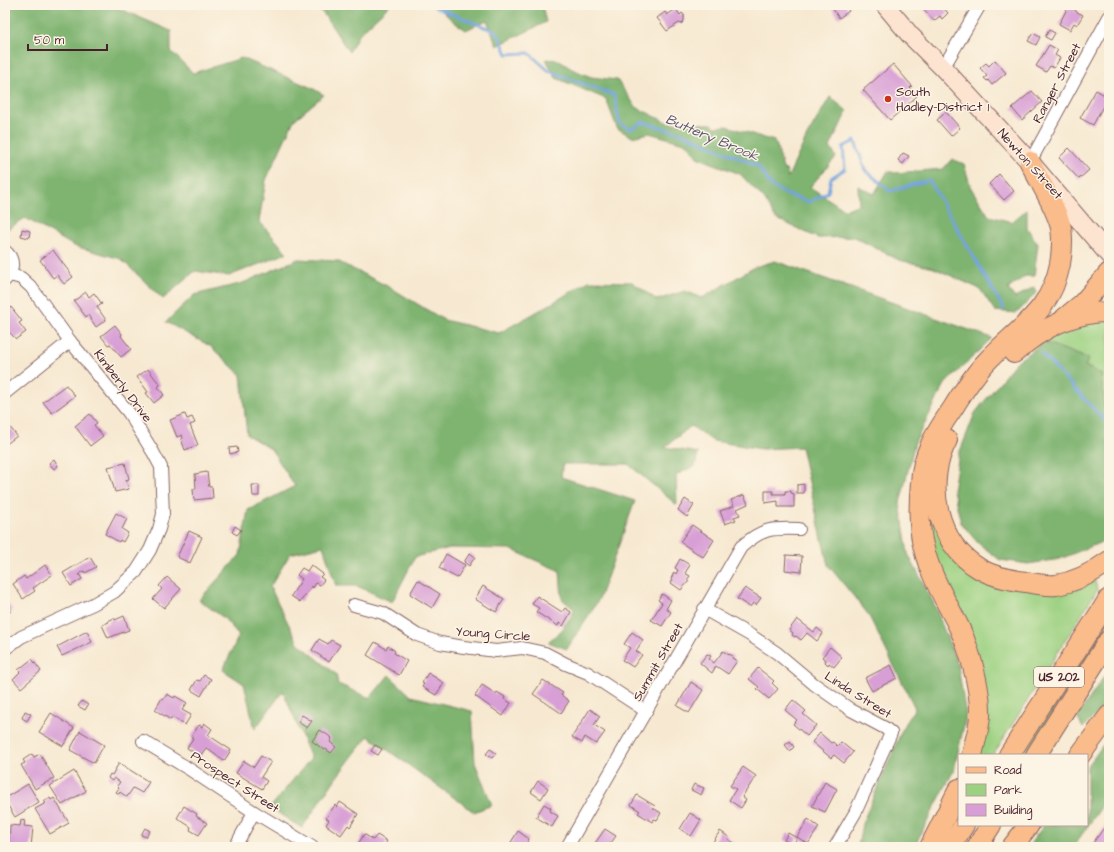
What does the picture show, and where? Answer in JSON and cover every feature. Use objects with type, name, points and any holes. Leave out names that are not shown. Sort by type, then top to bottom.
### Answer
[{"type":"main road","name":"Newton Street","points":[[885,5],[910,34],[1030,162],[1109,255]]},
{"type":"main road","points":[[972,754],[979,723],[979,696],[972,664],[964,638],[935,583],[923,548],[920,520],[921,482],[923,466],[932,442],[939,428],[964,390],[976,373],[990,358],[1036,314],[1048,298],[1055,281],[1061,256],[1062,239],[1060,226],[1030,162]]},
{"type":"main road","points":[[1109,273],[1082,304],[1060,322],[1022,345],[996,368],[978,391],[950,435],[939,458],[936,486],[938,512],[946,533],[964,557],[980,569],[1004,579],[1044,585],[1057,584],[1079,578],[1109,561]]},
{"type":"main road","points":[[1060,322],[1080,316],[1109,312]]},
{"type":"main road","name":"US 202","points":[[1010,754],[1109,599]]},
{"type":"main road","name":"US 202","points":[[1037,754],[1109,640]]},
{"type":"main road","points":[[1081,754],[1109,716]]},
{"type":"main road","points":[[930,847],[958,791]]},
{"type":"main road","points":[[950,847],[963,826]]},
{"type":"main road","points":[[977,847],[990,826]]},
{"type":"main road","points":[[1012,847],[1027,826]]},
{"type":"street","points":[[943,68],[980,5]]},
{"type":"street","name":"Ranger Street","points":[[1030,162],[1109,17]]},
{"type":"street","name":"Kimberly Drive","points":[[5,251],[13,264],[7,277],[21,278],[31,287],[70,341],[129,413],[153,452],[161,467],[163,514],[159,529],[150,550],[136,572],[114,592],[93,604],[21,637],[5,649]]},
{"type":"street","points":[[5,393],[70,341]]},
{"type":"street","name":"Summit Street","points":[[567,847],[741,547],[752,537],[764,530],[777,528],[799,529]]},
{"type":"street","name":"Young Circle","points":[[354,605],[383,613],[417,635],[440,643],[496,651],[522,648],[545,653],[588,673],[646,711]]},
{"type":"street","name":"Linda Street","points":[[704,609],[750,635],[777,653],[814,684],[851,710],[886,728],[891,733],[855,813],[835,847]]},
{"type":"street","name":"Prospect Street","points":[[144,741],[254,812],[312,847]]},
{"type":"street","points":[[235,847],[254,812]]},
{"type":"green space","points":[[5,5],[111,5],[171,31],[171,51],[193,73],[242,58],[312,88],[324,95],[294,120],[266,180],[259,221],[287,253],[229,276],[195,271],[163,299],[121,259],[74,246],[25,218],[5,231]]},
{"type":"green space","points":[[314,5],[390,5],[359,34],[349,52],[323,13]]},
{"type":"green space","points":[[436,5],[542,5],[546,22],[497,46],[487,20],[466,30],[454,22]]},
{"type":"green space","points":[[546,59],[558,60],[572,69],[591,77],[617,80],[636,107],[668,123],[712,124],[714,127],[727,126],[774,141],[776,143],[783,169],[786,170],[788,177],[807,136],[830,97],[847,111],[830,147],[836,157],[810,187],[845,210],[859,204],[858,186],[874,194],[888,171],[895,173],[943,169],[952,159],[964,164],[971,188],[989,216],[1012,222],[1027,209],[1027,228],[1038,244],[1034,276],[1025,276],[1008,289],[1015,298],[1034,287],[1036,293],[1017,313],[995,311],[980,289],[934,268],[899,260],[854,237],[818,238],[775,218],[765,200],[740,174],[697,157],[688,144],[649,133],[632,137],[617,128],[606,99],[556,78]]},
{"type":"green space","points":[[298,259],[337,261],[391,288],[444,320],[499,333],[589,281],[632,282],[657,300],[685,291],[702,298],[755,267],[775,261],[992,338],[945,384],[915,442],[900,503],[908,554],[934,604],[958,666],[966,716],[954,770],[914,847],[858,847],[862,824],[905,723],[915,708],[868,614],[828,565],[801,447],[762,449],[713,441],[691,426],[665,447],[698,453],[695,466],[676,475],[677,505],[628,464],[563,464],[561,477],[635,501],[599,599],[567,649],[548,642],[562,630],[575,610],[562,599],[560,571],[510,549],[450,548],[415,557],[392,602],[357,586],[336,586],[323,546],[290,554],[270,587],[298,643],[336,674],[338,684],[370,698],[389,675],[411,696],[472,711],[475,763],[492,805],[474,812],[368,736],[336,778],[302,828],[270,808],[311,758],[283,691],[255,729],[244,684],[223,670],[239,635],[224,618],[199,600],[240,555],[248,510],[295,486],[271,449],[247,435],[241,375],[210,346],[166,322],[194,295],[243,283]]},
{"type":"green space","points":[[1109,318],[1109,412],[1104,406],[1101,374],[1085,366],[1088,359],[1044,342],[1072,324]]},
{"type":"green space","points":[[1044,342],[1089,359],[1085,366],[1101,374],[1104,406],[1109,412],[1109,539],[1060,559],[1028,564],[1000,560],[978,543],[961,523],[953,490],[959,454],[975,413],[1016,362]]},
{"type":"green space","points":[[927,499],[977,576],[1095,579],[1097,590],[994,754],[979,754],[983,733],[932,558]]},
{"type":"green space","points":[[1109,608],[1109,624],[1027,754],[1017,754]]},
{"type":"green space","points":[[1109,669],[1109,698],[1097,714],[1083,728],[1077,717]]},
{"type":"green space","points":[[1109,737],[1109,796],[1088,826],[1088,766]]},
{"type":"green space","points":[[1043,826],[1088,826],[1073,847],[1028,847]]},
{"type":"building","points":[[830,5],[848,5],[846,6],[849,11],[839,18]]},
{"type":"building","points":[[926,5],[941,5],[948,13],[942,19],[940,16],[934,21],[923,8]]},
{"type":"building","points":[[1069,5],[1078,5],[1075,11],[1083,15],[1077,25],[1074,23],[1070,30],[1059,24]]},
{"type":"building","points":[[676,9],[680,15],[682,13],[684,15],[684,21],[667,31],[657,18],[665,12],[667,15]]},
{"type":"building","points":[[1049,30],[1055,33],[1051,40],[1045,37]]},
{"type":"building","points":[[1033,33],[1040,37],[1036,45],[1028,41]]},
{"type":"building","points":[[1049,45],[1058,50],[1055,55],[1060,58],[1054,68],[1050,66],[1046,72],[1036,66]]},
{"type":"building","points":[[995,60],[1006,73],[992,85],[984,78],[987,76],[980,68],[986,63],[989,66]]},
{"type":"building","points":[[893,64],[912,86],[910,88],[917,96],[890,120],[863,90]]},
{"type":"building","points":[[1096,90],[1108,97],[1093,125],[1080,118]]},
{"type":"building","points":[[1032,91],[1042,102],[1022,120],[1012,108]]},
{"type":"building","points":[[946,112],[960,128],[951,136],[937,120]]},
{"type":"building","points":[[1069,148],[1089,170],[1079,179],[1059,158]]},
{"type":"building","points":[[903,153],[909,156],[903,164],[898,160]]},
{"type":"building","points":[[999,174],[1014,191],[1004,200],[989,184]]},
{"type":"building","points":[[22,229],[30,231],[29,238],[21,236]]},
{"type":"building","points":[[53,250],[73,277],[64,284],[57,275],[53,278],[40,260]]},
{"type":"building","points":[[86,292],[89,297],[94,293],[102,304],[97,307],[106,320],[96,327],[88,315],[86,317],[74,301]]},
{"type":"building","points":[[11,307],[22,321],[19,323],[26,332],[16,339],[5,328],[5,312]]},
{"type":"building","points":[[115,325],[131,349],[121,357],[101,336]]},
{"type":"building","points":[[148,369],[160,385],[158,387],[164,395],[154,403],[146,393],[148,392],[137,377]]},
{"type":"building","points":[[66,385],[75,396],[52,413],[43,402]]},
{"type":"building","points":[[90,414],[97,423],[94,425],[103,436],[90,446],[75,426]]},
{"type":"building","points":[[185,414],[187,419],[192,417],[195,423],[190,425],[198,445],[185,450],[181,439],[183,438],[182,435],[177,437],[170,420]]},
{"type":"building","points":[[9,426],[17,436],[5,445],[5,428]]},
{"type":"building","points":[[237,447],[238,452],[230,454],[229,448]]},
{"type":"building","points":[[54,459],[58,466],[54,469],[49,463]]},
{"type":"building","points":[[125,463],[129,479],[126,480],[129,489],[115,492],[108,467]]},
{"type":"building","points":[[207,472],[209,487],[212,487],[213,498],[194,500],[193,489],[196,489],[195,474]]},
{"type":"building","points":[[804,484],[804,493],[797,493],[797,485]]},
{"type":"building","points":[[252,485],[259,485],[259,496],[253,496]]},
{"type":"building","points":[[765,491],[773,491],[773,494],[785,494],[785,491],[791,491],[791,493],[794,494],[794,507],[778,507],[778,501],[765,503]]},
{"type":"building","points":[[744,495],[748,504],[737,509],[740,515],[734,517],[736,520],[725,524],[720,511],[734,506],[731,500]]},
{"type":"building","points":[[685,499],[694,505],[687,517],[678,510]]},
{"type":"building","points":[[116,513],[127,519],[122,529],[128,533],[123,542],[120,540],[119,542],[105,534]]},
{"type":"building","points":[[692,525],[714,540],[703,557],[680,542]]},
{"type":"building","points":[[235,526],[241,530],[237,535],[232,532]]},
{"type":"building","points":[[189,531],[202,537],[190,563],[177,557]]},
{"type":"building","points":[[470,553],[475,557],[469,566],[464,562]]},
{"type":"building","points":[[446,554],[465,565],[457,578],[439,568]]},
{"type":"building","points":[[786,555],[802,556],[801,572],[785,570]]},
{"type":"building","points":[[90,557],[96,567],[85,573],[84,571],[79,574],[82,579],[71,586],[63,573]]},
{"type":"building","points":[[680,559],[690,565],[685,573],[690,576],[687,580],[689,581],[681,590],[671,583],[674,572],[676,574],[678,570],[675,568]]},
{"type":"building","points":[[45,565],[52,575],[33,588],[35,591],[23,599],[13,584],[24,576],[26,579]]},
{"type":"building","points":[[311,565],[323,574],[320,577],[324,580],[320,585],[316,583],[313,588],[312,586],[300,602],[291,596],[302,579],[297,575],[302,568],[307,571]]},
{"type":"building","points":[[167,577],[181,589],[164,608],[153,599],[162,589],[159,586]]},
{"type":"building","points":[[418,580],[440,594],[432,608],[410,594]]},
{"type":"building","points":[[483,586],[504,599],[496,612],[475,599]]},
{"type":"building","points":[[745,588],[761,598],[756,605],[753,603],[750,607],[737,599]]},
{"type":"building","points":[[662,594],[671,600],[666,609],[671,612],[662,626],[651,620],[662,603],[658,600]]},
{"type":"building","points":[[537,596],[562,612],[565,608],[571,612],[563,626],[559,623],[558,626],[536,612],[539,608],[532,604]]},
{"type":"building","points":[[5,599],[12,610],[5,615]]},
{"type":"building","points":[[124,616],[129,630],[108,638],[102,625],[114,618],[115,620]]},
{"type":"building","points":[[797,619],[814,632],[817,628],[823,633],[817,641],[807,633],[801,640],[792,635],[793,633],[789,630]]},
{"type":"building","points":[[87,631],[92,642],[62,656],[57,647]]},
{"type":"building","points":[[632,632],[643,640],[636,651],[642,655],[633,667],[622,660],[630,648],[624,644]]},
{"type":"building","points":[[319,639],[328,644],[331,640],[340,645],[329,662],[312,650]]},
{"type":"building","points":[[375,642],[386,649],[388,646],[395,651],[394,653],[407,661],[399,675],[367,655]]},
{"type":"building","points":[[830,647],[842,657],[834,667],[829,663],[828,665],[825,662],[826,660],[822,657]]},
{"type":"building","points":[[723,651],[733,656],[732,658],[737,661],[728,674],[716,666],[712,673],[700,663],[707,654],[711,656],[709,659],[714,663]]},
{"type":"building","points":[[32,659],[41,671],[21,688],[13,679],[20,672],[18,670]]},
{"type":"building","points":[[891,665],[897,678],[872,691],[865,678]]},
{"type":"building","points":[[758,668],[774,681],[772,683],[778,689],[769,699],[757,689],[759,687],[749,679]]},
{"type":"building","points":[[428,673],[444,683],[436,695],[422,687],[424,684],[422,683]]},
{"type":"building","points":[[204,675],[211,679],[201,696],[191,690],[197,680],[200,681]]},
{"type":"building","points":[[543,680],[563,693],[561,695],[569,701],[561,713],[533,694]]},
{"type":"building","points":[[691,682],[703,690],[689,713],[677,706]]},
{"type":"building","points":[[482,685],[496,694],[497,692],[511,703],[503,716],[475,696]]},
{"type":"building","points":[[167,694],[174,698],[175,696],[187,703],[182,710],[191,715],[185,725],[172,717],[171,720],[155,710],[162,698],[164,699]]},
{"type":"building","points":[[793,700],[806,711],[803,714],[816,725],[807,736],[793,724],[797,720],[785,710]]},
{"type":"building","points":[[82,701],[88,705],[85,710],[78,706]]},
{"type":"building","points":[[590,709],[600,716],[594,725],[605,732],[596,744],[585,737],[582,743],[572,737]]},
{"type":"building","points":[[25,711],[31,714],[27,721],[22,718]]},
{"type":"building","points":[[51,713],[74,728],[63,746],[39,732]]},
{"type":"building","points":[[302,715],[312,721],[307,728],[298,722]]},
{"type":"building","points":[[204,723],[212,729],[208,735],[231,750],[224,761],[206,748],[200,756],[187,748],[193,738],[191,737],[199,725],[202,727]]},
{"type":"building","points":[[320,730],[332,738],[330,742],[336,747],[331,753],[326,749],[324,750],[312,741]]},
{"type":"building","points":[[80,731],[104,745],[94,763],[70,750]]},
{"type":"building","points":[[820,733],[831,743],[833,742],[837,746],[841,742],[853,752],[844,763],[834,755],[831,758],[812,742]]},
{"type":"building","points":[[790,741],[794,747],[790,751],[785,745]]},
{"type":"building","points":[[375,745],[382,749],[378,755],[371,751]]},
{"type":"building","points":[[490,749],[496,753],[492,758],[486,754]]},
{"type":"building","points":[[32,754],[34,757],[40,754],[54,778],[35,789],[21,765],[25,763],[23,760]]},
{"type":"building","points":[[261,756],[271,762],[261,777],[267,781],[262,789],[236,773],[244,761],[254,767]]},
{"type":"building","points":[[119,763],[149,782],[142,793],[133,788],[127,797],[120,792],[119,794],[116,792],[119,788],[117,786],[120,782],[114,778],[112,781],[108,778],[110,774],[112,775]]},
{"type":"building","points":[[743,767],[756,776],[742,797],[746,800],[741,808],[729,800],[736,789],[730,786]]},
{"type":"building","points":[[74,771],[86,791],[62,805],[50,786]]},
{"type":"building","points":[[538,781],[548,788],[541,799],[531,792]]},
{"type":"building","points":[[825,782],[837,789],[825,812],[812,806]]},
{"type":"building","points":[[28,784],[39,802],[15,817],[5,801],[5,798]]},
{"type":"building","points":[[694,784],[704,788],[701,795],[691,790]]},
{"type":"building","points":[[637,795],[655,806],[653,808],[661,813],[657,820],[654,819],[652,822],[638,813],[640,811],[631,805]]},
{"type":"building","points":[[50,798],[51,800],[54,798],[69,823],[50,834],[35,809],[46,803],[44,801]]},
{"type":"building","points":[[340,802],[358,814],[350,827],[348,825],[341,835],[326,825],[329,820],[326,818],[335,805],[337,807]]},
{"type":"building","points":[[544,804],[551,808],[550,811],[558,816],[552,827],[536,817]]},
{"type":"building","points":[[184,806],[197,814],[196,816],[207,823],[199,835],[190,830],[191,827],[177,818]]},
{"type":"building","points":[[690,813],[701,820],[691,836],[680,829]]},
{"type":"building","points":[[808,819],[819,827],[808,844],[797,837]]},
{"type":"building","points":[[21,820],[25,821],[24,826],[33,827],[31,847],[9,847],[10,825],[20,826]]},
{"type":"building","points":[[1109,821],[1109,847],[1090,847]]},
{"type":"building","points":[[145,828],[150,831],[146,837],[141,835]]},
{"type":"building","points":[[605,829],[616,836],[608,847],[594,847],[593,846]]},
{"type":"building","points":[[518,831],[529,839],[524,847],[508,847]]},
{"type":"building","points":[[720,831],[737,845],[736,847],[714,847],[711,845]]},
{"type":"building","points":[[788,833],[797,838],[793,845],[784,840]]},
{"type":"building","points":[[364,834],[373,840],[377,835],[387,841],[384,847],[359,847],[357,846]]},
{"type":"waterway","name":"Buttery Brook","points":[[434,5],[435,7],[497,32],[507,54],[529,53],[549,71],[614,95],[620,124],[631,129],[643,122],[683,134],[758,166],[771,186],[788,195],[809,202],[828,192],[831,178],[845,169],[843,147],[855,141],[865,170],[890,191],[929,180],[1004,309]]},
{"type":"waterway","name":"Buttery Brook","points":[[1041,353],[1109,425]]},
{"type":"place","name":"South Hadley-District 1","points":[[888,99]]}]
